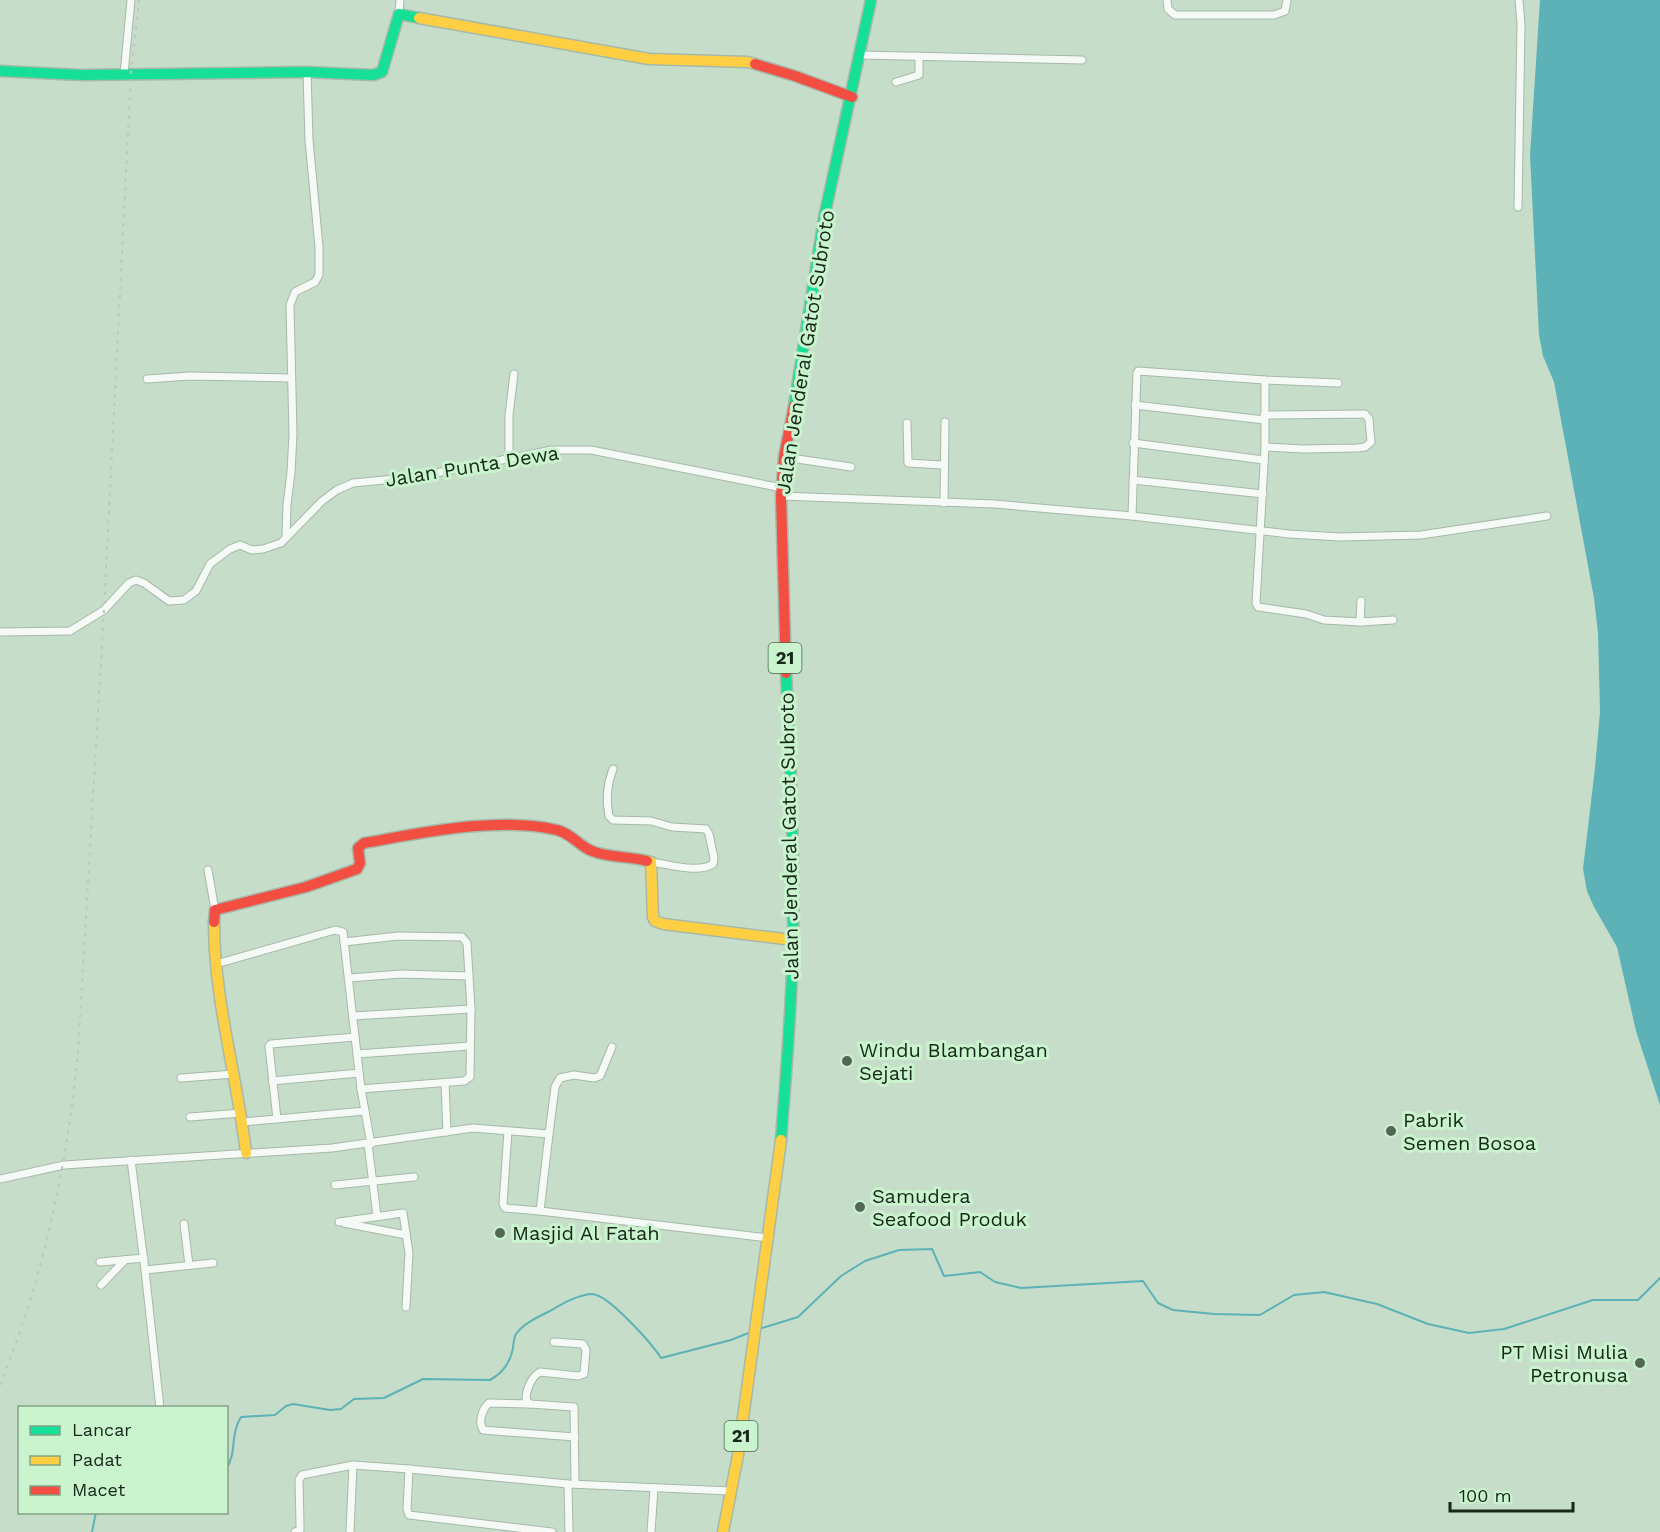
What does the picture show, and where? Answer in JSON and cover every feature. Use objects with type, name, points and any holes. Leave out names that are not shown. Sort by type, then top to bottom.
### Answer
[{"type":"main road","name":"Jalan Jenderal Gatot Subroto","points":[[723,1532],[755,1339],[786,1090],[793,940],[792,789],[783,607],[784,457],[798,387],[824,218],[852,97],[871,0]]},
{"type":"main road","points":[[0,71],[82,75],[307,72],[373,75],[381,72],[386,64],[399,14],[648,59],[748,62],[852,97]]},
{"type":"main road","points":[[246,1152],[216,964],[214,910],[306,887],[357,869],[360,863],[358,848],[364,843],[466,827],[555,829],[571,833],[584,848],[598,854],[651,861],[652,917],[655,921],[663,924],[793,940]]},
{"type":"street","points":[[124,74],[131,0]]},
{"type":"street","points":[[399,14],[400,0]]},
{"type":"street","points":[[1167,0],[1168,9],[1175,15],[1280,15],[1285,11],[1287,0]]},
{"type":"street","points":[[1518,207],[1521,24],[1519,0]]},
{"type":"street","points":[[860,55],[1082,60]]},
{"type":"street","points":[[896,82],[919,75],[919,56]]},
{"type":"street","points":[[0,632],[70,632],[104,610],[129,583],[136,580],[144,583],[169,602],[184,600],[196,591],[210,564],[230,549],[240,545],[252,550],[263,549],[280,543],[286,537],[286,505],[293,434],[290,305],[295,292],[315,282],[319,275],[319,247],[309,140],[307,72]]},
{"type":"street","points":[[1132,516],[1134,405],[1137,373],[1141,370],[1265,380],[1338,382]]},
{"type":"street","points":[[509,459],[509,416],[514,374]]},
{"type":"street","points":[[147,378],[190,376],[290,378]]},
{"type":"street","points":[[1265,380],[1265,447],[1256,603],[1258,607],[1306,614],[1317,619],[1360,622],[1393,620]]},
{"type":"street","points":[[1134,405],[1264,418],[1365,414],[1369,419],[1371,442],[1365,447],[1265,447]]},
{"type":"street","points":[[944,503],[945,422]]},
{"type":"street","points":[[907,423],[908,463],[943,465]]},
{"type":"street","points":[[1133,443],[1264,460]]},
{"type":"street","name":"Jalan Punta Dewa","points":[[286,537],[322,501],[337,489],[353,483],[417,477],[552,450],[591,450],[782,492],[944,503],[994,504],[1320,536],[1399,536],[1547,516]]},
{"type":"street","points":[[784,457],[851,467]]},
{"type":"street","points":[[1133,480],[1263,494]]},
{"type":"street","points":[[1360,622],[1361,602]]},
{"type":"street","points":[[613,769],[609,780],[608,810],[613,820],[651,821],[672,827],[700,827],[709,834],[714,858],[713,864],[707,867],[696,868],[651,861]]},
{"type":"street","points":[[208,870],[214,910]]},
{"type":"street","points":[[216,964],[335,930],[343,932],[377,1216]]},
{"type":"street","points":[[344,942],[398,936],[462,937],[467,943],[471,1009],[470,1077],[464,1081],[361,1089]]},
{"type":"street","points":[[349,978],[401,974],[469,976]]},
{"type":"street","points":[[352,1016],[471,1009]]},
{"type":"street","points":[[277,1119],[268,1050],[270,1044],[355,1037]]},
{"type":"street","points":[[357,1054],[470,1046]]},
{"type":"street","points":[[540,1211],[555,1087],[560,1078],[574,1075],[600,1076],[612,1047]]},
{"type":"street","points":[[272,1081],[359,1073]]},
{"type":"street","points":[[181,1078],[234,1074]]},
{"type":"street","points":[[445,1083],[447,1132]]},
{"type":"street","points":[[190,1117],[277,1119],[365,1111]]},
{"type":"street","points":[[0,1179],[58,1166],[370,1144],[473,1128],[549,1134]]},
{"type":"street","points":[[508,1131],[503,1204],[507,1209],[769,1238]]},
{"type":"street","points":[[131,1160],[160,1406]]},
{"type":"street","points":[[335,1185],[414,1177]]},
{"type":"street","points":[[405,1307],[409,1253],[403,1213],[339,1222],[406,1235]]},
{"type":"street","points":[[184,1224],[189,1265]]},
{"type":"street","points":[[100,1262],[144,1258]]},
{"type":"street","points":[[101,1285],[125,1260]]},
{"type":"street","points":[[145,1269],[213,1263]]},
{"type":"street","points":[[530,1404],[526,1400],[526,1392],[536,1374],[540,1372],[578,1376],[584,1374],[586,1350],[583,1344],[554,1342]]},
{"type":"street","points":[[569,1532],[575,1437],[574,1407],[489,1403],[485,1407],[481,1427],[483,1430],[575,1437]]},
{"type":"street","points":[[295,1532],[300,1530],[299,1480],[302,1475],[353,1465],[572,1484],[731,1491]]},
{"type":"street","points":[[350,1532],[353,1465]]},
{"type":"street","points":[[409,1469],[407,1509],[409,1515],[552,1532]]},
{"type":"street","points":[[651,1532],[654,1488]]},
{"type":"water","points":[[1540,0],[1660,0],[1660,1105],[1636,1031],[1617,947],[1587,891],[1583,869],[1600,712],[1598,633],[1594,598],[1554,382],[1543,356],[1539,335],[1530,155]]},
{"type":"waterway","points":[[762,1328],[798,1317],[841,1276],[865,1261],[899,1250],[932,1249],[944,1276],[980,1272],[995,1282],[1021,1288],[1143,1281],[1158,1303],[1173,1310],[1260,1315],[1294,1295],[1324,1292],[1377,1304],[1428,1324],[1469,1333],[1504,1329],[1593,1300],[1638,1300],[1660,1278]]},
{"type":"waterway","points":[[228,1465],[241,1417],[275,1415],[286,1406],[293,1404],[330,1410],[341,1409],[354,1399],[384,1398],[423,1379],[490,1380],[507,1365],[515,1336],[519,1330],[581,1296],[592,1294],[608,1302],[649,1342],[661,1358],[731,1340],[751,1332]]},
{"type":"waterway","points":[[92,1532],[96,1514]]},
{"type":"railway","points":[[0,1385],[29,1304],[51,1222],[67,1138],[78,1053],[104,610],[131,74],[139,0]]},
{"type":"traffic: fast","points":[[794,406],[824,218],[871,0]]},
{"type":"traffic: fast","points":[[0,71],[82,75],[307,72],[373,75],[382,72],[399,14],[419,18]]},
{"type":"traffic: fast","points":[[781,1140],[793,939],[792,806],[786,673]]},
{"type":"traffic: slow","points":[[419,18],[649,59],[755,64]]},
{"type":"traffic: slow","points":[[647,861],[651,862],[655,921],[663,924],[793,940]]},
{"type":"traffic: slow","points":[[214,922],[222,1009],[246,1153]]},
{"type":"traffic: slow","points":[[723,1532],[738,1455],[781,1140]]},
{"type":"traffic: jam","points":[[755,64],[852,97]]},
{"type":"traffic: jam","points":[[786,673],[781,496],[784,457],[794,406]]},
{"type":"traffic: jam","points":[[214,922],[215,910],[306,887],[357,869],[360,863],[358,848],[364,843],[435,831],[486,825],[534,826],[562,832],[587,849],[599,853],[647,861]]},
{"type":"place","name":"Windu Blambangan Sejati","points":[[847,1061]]},
{"type":"place","name":"Pabrik Semen Bosoa","points":[[1391,1131]]},
{"type":"place","name":"Samudera Seafood Produk","points":[[860,1207]]},
{"type":"place","name":"Masjid Al Fatah","points":[[500,1233]]},
{"type":"place","name":"PT Misi Mulia Petronusa","points":[[1640,1363]]}]
